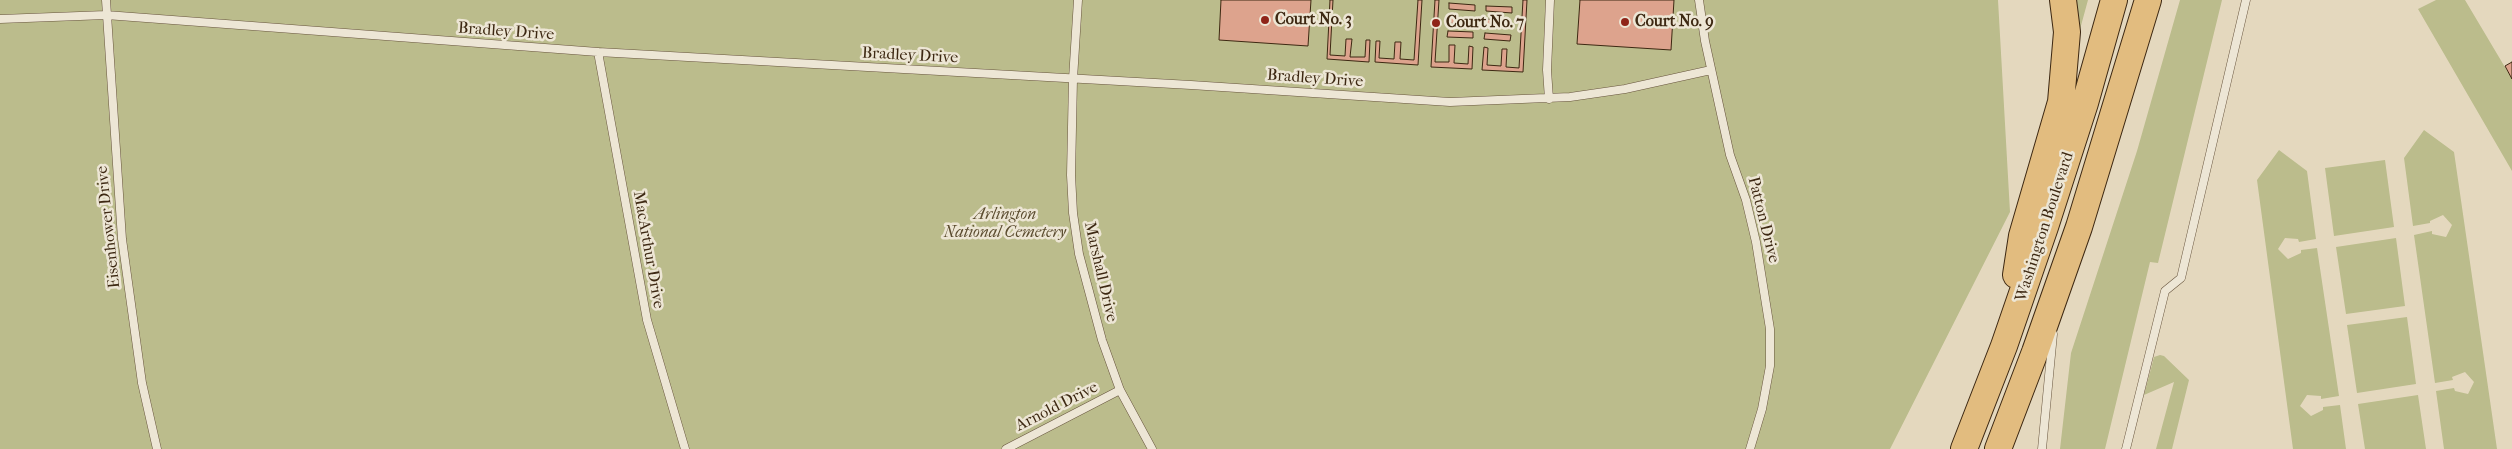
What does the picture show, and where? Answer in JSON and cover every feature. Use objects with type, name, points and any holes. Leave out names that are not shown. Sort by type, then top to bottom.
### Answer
[{"type":"highway","points":[[2004,346],[2022,236],[2053,134],[2062,94],[2068,32],[2063,0]]},
{"type":"highway","name":"Washington Boulevard","points":[[1964,449],[2004,346],[2066,164],[2114,0]]},
{"type":"highway","name":"Washington Boulevard","points":[[1998,449],[2058,288],[2101,156],[2148,0]]},
{"type":"lane","name":"Eisenhower Drive","points":[[106,0],[122,239],[142,383],[157,449]]},
{"type":"lane","name":"Marshall Drive","points":[[1078,0],[1073,79],[1071,175],[1073,213],[1079,254],[1100,331],[1120,390],[1152,449]]},
{"type":"lane","points":[[1549,99],[1546,70],[1550,0]]},
{"type":"lane","name":"Patton Drive","points":[[1699,0],[1711,70],[1730,155],[1746,200],[1756,242],[1770,329],[1770,366],[1762,409],[1750,449]]},
{"type":"lane","points":[[2126,449],[2165,291],[2181,278],[2246,0]]},
{"type":"lane","name":"Bradley Drive","points":[[0,19],[106,15],[598,52],[1450,102],[1549,99],[1625,89],[1711,70]]},
{"type":"lane","name":"MacArthur Drive","points":[[598,52],[647,320],[685,449]]},
{"type":"lane","points":[[2042,449],[2058,288]]},
{"type":"lane","name":"Arnold Drive","points":[[1006,449],[1120,390]]},
{"type":"green space","name":"Arlington National Cemetery","points":[[0,0],[1998,0],[2010,212],[1890,449],[0,449]]},
{"type":"green space","points":[[2072,0],[2088,0],[2076,44]]},
{"type":"green space","points":[[2180,0],[2222,0],[2158,263],[2150,262],[2105,449],[2060,449],[2071,353],[2137,151]]},
{"type":"green space","points":[[2436,0],[2465,0],[2512,79],[2512,171],[2418,9]]},
{"type":"green space","points":[[2424,130],[2454,152],[2497,449],[2444,449],[2436,391],[2454,388],[2455,391],[2468,394],[2474,382],[2465,372],[2452,377],[2453,380],[2435,383],[2414,235],[2432,231],[2432,234],[2446,237],[2452,225],[2443,215],[2430,221],[2430,223],[2413,226],[2404,158]]},
{"type":"green space","points":[[2279,150],[2307,171],[2316,239],[2299,242],[2298,239],[2285,238],[2278,249],[2288,259],[2301,253],[2301,250],[2317,248],[2339,396],[2321,399],[2321,396],[2307,395],[2300,406],[2311,416],[2323,410],[2323,407],[2340,405],[2346,449],[2293,449],[2257,180]]},
{"type":"green space","points":[[2385,160],[2394,227],[2334,236],[2325,168]]},
{"type":"green space","points":[[2396,238],[2405,306],[2346,314],[2336,247]]},
{"type":"green space","points":[[2407,317],[2416,384],[2357,393],[2347,325]]},
{"type":"green space","points":[[2164,356],[2189,380],[2172,449],[2156,449],[2174,382],[2144,395],[2154,357]]},
{"type":"green space","points":[[2418,395],[2426,449],[2365,449],[2358,404]]},
{"type":"building","name":"Court No. 3","points":[[1221,0],[1311,0],[1308,46],[1219,40]]},
{"type":"building","points":[[1330,0],[1333,0],[1330,55],[1345,56],[1346,39],[1352,39],[1350,57],[1365,57],[1366,40],[1370,40],[1369,62],[1327,59]]},
{"type":"building","points":[[1418,0],[1422,0],[1418,65],[1375,62],[1376,41],[1380,41],[1379,58],[1394,59],[1395,42],[1401,42],[1400,59],[1414,60]]},
{"type":"building","name":"Court No. 7","points":[[1435,0],[1439,0],[1435,62],[1449,62],[1449,45],[1455,45],[1454,63],[1468,64],[1469,46],[1473,47],[1472,69],[1431,67]]},
{"type":"building","points":[[1523,0],[1527,0],[1523,72],[1482,70],[1484,47],[1488,48],[1487,65],[1501,66],[1502,49],[1507,49],[1506,67],[1519,68]]},
{"type":"building","name":"Court No. 9","points":[[1580,0],[1674,0],[1671,50],[1577,44]]},
{"type":"building","points":[[1449,3],[1475,5],[1475,11],[1449,9]]},
{"type":"building","points":[[1486,6],[1512,7],[1512,13],[1486,11]]},
{"type":"building","points":[[1448,17],[1474,19],[1474,25],[1448,23]]},
{"type":"building","points":[[1486,19],[1511,21],[1511,27],[1485,25]]},
{"type":"building","points":[[1448,31],[1473,32],[1473,38],[1447,37]]},
{"type":"building","points":[[1485,33],[1511,35],[1510,41],[1484,39]]},
{"type":"building","points":[[2512,62],[2512,79],[2505,66]]},
{"type":"place","name":"Court No. 3","points":[[1265,20]]},
{"type":"place","name":"Court No. 9","points":[[1625,22]]},
{"type":"place","name":"Court No. 7","points":[[1436,23]]}]
